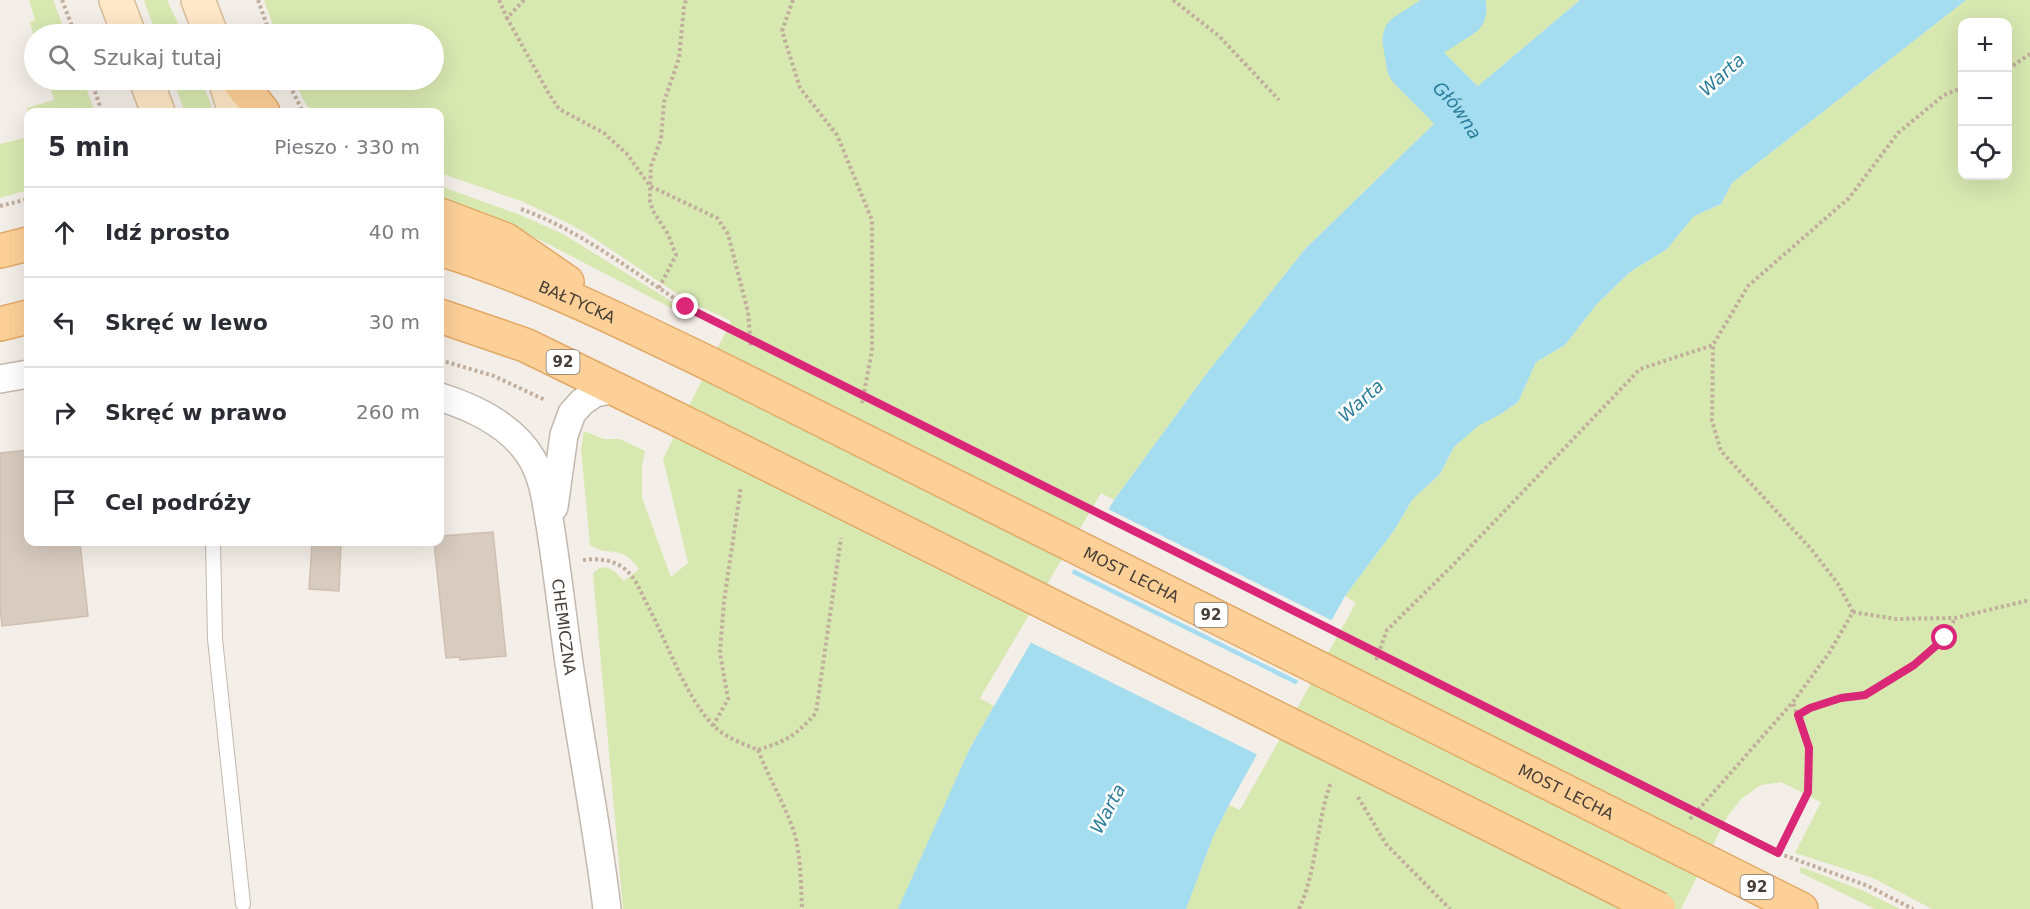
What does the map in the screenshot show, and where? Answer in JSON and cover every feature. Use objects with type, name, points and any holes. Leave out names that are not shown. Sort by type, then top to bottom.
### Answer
[{"type":"main road","points":[[116,0],[125,24]]},
{"type":"main road","points":[[198,0],[207,24]]},
{"type":"main road","points":[[137,108],[142,90]]},
{"type":"main road","points":[[148,90],[156,108]]},
{"type":"main road","points":[[228,90],[234,108]]},
{"type":"main road","points":[[246,90],[260,108]]},
{"type":"main road","points":[[444,217],[506,240],[629,324]]},
{"type":"main road","points":[[0,251],[24,245]]},
{"type":"main road","name":"BAŁTYCKA","points":[[444,250],[482,262],[556,291],[710,364]]},
{"type":"main road","name":"92","points":[[444,317],[525,345],[1659,909]]},
{"type":"main road","points":[[0,324],[24,318]]},
{"type":"main road","name":"MOST LECHA","points":[[710,364],[1802,909]]},
{"type":"street","points":[[0,379],[24,375]]},
{"type":"street","points":[[551,529],[564,435],[572,413],[594,393],[615,389]]},
{"type":"street","name":"CHEMICZNA","points":[[444,399],[487,416],[511,434],[531,457],[542,483],[556,562],[568,657],[595,814],[607,909]]},
{"type":"lane","points":[[213,546],[215,639],[243,904]]},
{"type":"path","points":[[62,0],[71,24]]},
{"type":"path","points":[[258,0],[266,24]]},
{"type":"path","points":[[499,0],[559,109],[604,133],[627,154],[650,186]]},
{"type":"path","points":[[507,18],[524,0]]},
{"type":"path","points":[[659,288],[676,255],[668,234],[652,211],[651,166],[661,139],[664,102],[679,58],[686,0]]},
{"type":"path","points":[[793,0],[782,31],[800,88],[837,135],[872,220],[872,351],[861,407]]},
{"type":"path","points":[[1173,0],[1219,36],[1279,100]]},
{"type":"path","points":[[2012,66],[2030,54]]},
{"type":"path","points":[[94,90],[101,108]]},
{"type":"path","points":[[292,90],[301,108]]},
{"type":"path","points":[[1854,612],[1838,584],[1812,550],[1721,451],[1712,421],[1713,345],[1748,286],[1849,198],[1898,134],[1944,95],[1958,90]]},
{"type":"path","points":[[0,206],[24,200]]},
{"type":"path","points":[[512,206],[550,221],[590,243],[686,307],[727,329],[1778,853],[1868,886],[1914,909]]},
{"type":"path","points":[[1374,663],[1387,630],[1452,567],[1640,369],[1713,345]]},
{"type":"path","points":[[556,562],[600,558],[629,572],[698,707],[713,726],[733,740],[758,750],[786,741],[816,713],[842,536]]},
{"type":"path","points":[[1854,612],[1896,619],[1955,618],[2030,600]]},
{"type":"path","points":[[1687,823],[1793,702],[1829,653],[1854,612]]},
{"type":"path","points":[[1798,715],[1810,708],[1841,698],[1865,695],[1914,665],[1945,638],[1955,618]]},
{"type":"path","points":[[1778,853],[1808,792],[1809,748],[1793,702]]},
{"type":"path","points":[[758,750],[795,837],[802,909]]},
{"type":"path","points":[[1299,909],[1306,895],[1322,805],[1334,773]]},
{"type":"path","points":[[1356,793],[1386,844],[1450,909]]},
{"type":"green space","points":[[29,0],[53,0],[62,24],[31,24],[30,22],[35,20]]},
{"type":"green space","points":[[144,0],[167,0],[178,24],[152,24]]},
{"type":"green space","points":[[264,0],[1580,0],[1440,118],[1305,249],[1204,377],[1114,500],[1101,493],[980,698],[994,706],[969,750],[900,909],[623,909],[593,574],[605,567],[624,581],[639,569],[620,553],[597,549],[590,545],[581,449],[584,431],[604,439],[620,439],[645,451],[642,467],[642,498],[671,577],[688,563],[663,459],[731,321],[688,301],[566,222],[521,201],[444,174],[444,108],[310,108],[298,90],[444,90],[444,24],[272,24]]},
{"type":"green space","points":[[1966,0],[2030,0],[2030,909],[1932,909],[1873,878],[1795,853],[1821,802],[1781,782],[1761,785],[1741,799],[1727,817],[1681,909],[1186,909],[1213,837],[1229,805],[1240,810],[1356,603],[1345,596],[1395,529],[1412,500],[1440,474],[1454,447],[1478,426],[1518,402],[1536,362],[1565,345],[1596,305],[1630,272],[1667,249],[1694,216],[1721,204],[1732,183]]},
{"type":"green space","points":[[51,90],[87,90],[94,108],[27,108],[54,100]]},
{"type":"green space","points":[[177,90],[205,90],[212,108],[184,108]]},
{"type":"green space","points":[[24,138],[24,191],[0,198],[0,144]]},
{"type":"green space","points":[[444,187],[518,214],[563,234],[684,309],[681,313],[513,226],[444,200]]},
{"type":"green space","points":[[1801,867],[1864,891],[1900,909],[1875,909],[1799,872]]},
{"type":"water","name":"Warta","points":[[1580,0],[1966,0],[1732,183],[1721,204],[1694,216],[1667,249],[1630,272],[1596,305],[1565,345],[1536,362],[1518,402],[1478,426],[1454,447],[1440,474],[1412,500],[1395,529],[1345,596],[1229,805],[1213,837],[1186,909],[898,909],[969,750],[994,706],[1114,500],[1204,377],[1305,249],[1440,118]]},
{"type":"pier","points":[[1106,508],[1335,622],[1301,682],[1071,568]]},
{"type":"pier","points":[[1069,572],[1299,686],[1260,756],[1028,641]]},
{"type":"building","points":[[24,450],[24,546],[80,546],[88,616],[2,626],[0,453]]},
{"type":"building","points":[[493,532],[506,656],[460,660],[460,657],[446,658],[434,546],[444,546],[444,536]]},
{"type":"building","points":[[312,546],[341,546],[339,591],[309,589]]},
{"type":"waterway","name":"Główna","points":[[1457,0],[1458,10],[1411,40],[1415,64],[1456,105],[1497,169]]},
{"type":"route","points":[[686,307],[1778,853],[1808,792],[1809,748],[1798,715],[1810,708],[1841,698],[1865,695],[1914,665],[1945,638]]}]
